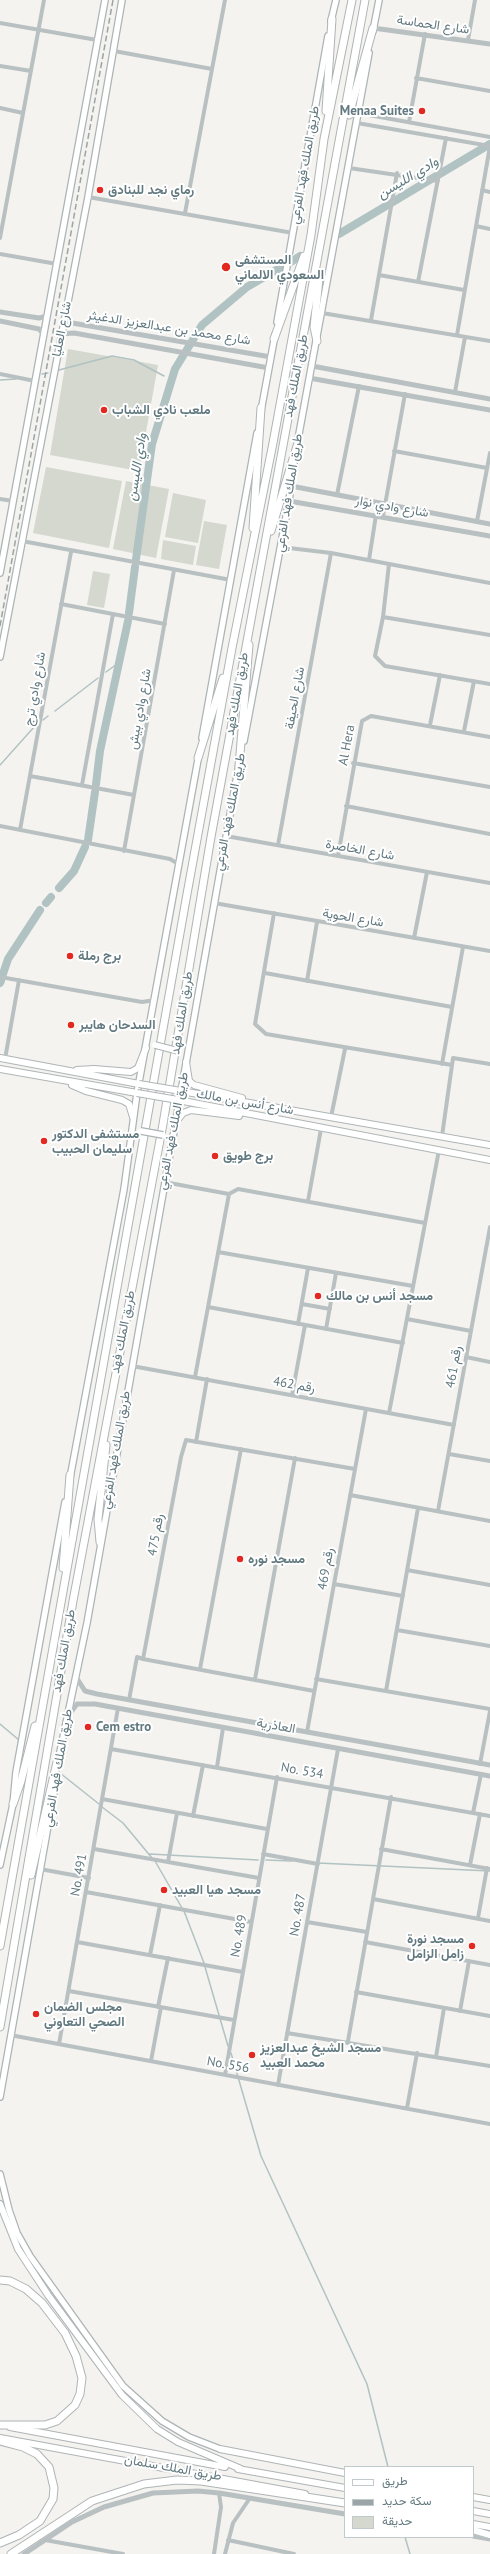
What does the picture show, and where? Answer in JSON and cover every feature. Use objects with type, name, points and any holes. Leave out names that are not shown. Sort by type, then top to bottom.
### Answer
[{"type":"highway","name":"طريق الملك فهد","points":[[0,1946],[232,648],[311,235],[324,139],[352,0]]},
{"type":"highway","name":"طريق الملك فهد","points":[[0,2027],[73,1601],[163,1124],[211,837],[249,624],[324,232],[365,0]]},
{"type":"highway","points":[[324,139],[332,19]]},
{"type":"highway","points":[[338,154],[373,28]]},
{"type":"highway","points":[[317,341],[314,327],[324,232]]},
{"type":"highway","points":[[274,339],[311,235]]},
{"type":"highway","points":[[250,558],[261,408]]},
{"type":"highway","points":[[262,562],[297,446]]},
{"type":"highway","points":[[239,766],[249,661],[249,624]]},
{"type":"highway","points":[[198,758],[232,648]]},
{"type":"highway","points":[[100,1542],[98,1519],[106,1443],[104,1435]]},
{"type":"highway","points":[[62,1601],[70,1475]]},
{"type":"highway","points":[[13,1804],[44,1701]]},
{"type":"highway","points":[[20,1912],[25,1901],[57,1762]]},
{"type":"highway","points":[[0,2280],[10,2281],[26,2289],[42,2303],[65,2333],[76,2356],[82,2378],[80,2394],[75,2405],[57,2421],[45,2425],[0,2425]]},
{"type":"highway","points":[[0,2441],[23,2447],[37,2454],[49,2467],[54,2488],[53,2499],[40,2521],[19,2535],[0,2543]]},
{"type":"highway","points":[[11,2554],[92,2502],[144,2484],[177,2480],[201,2481],[344,2502]]},
{"type":"main road","name":"شارع العليا","points":[[0,573],[105,0]]},
{"type":"main road","name":"شارع العليا","points":[[0,657],[63,319],[88,196],[122,0]]},
{"type":"main road","name":"طريق الملك فهد الفرعي","points":[[0,1865],[13,1804],[16,1772],[132,1136],[137,1093],[156,1000],[261,408],[336,0]]},
{"type":"main road","name":"طريق الملك فهد الفرعي","points":[[0,2097],[57,1776],[57,1762],[76,1677],[170,1144],[191,1039],[226,836],[281,547],[297,446],[379,0]]},
{"type":"main road","points":[[150,1032],[151,1040],[155,1045],[178,1051],[185,1049],[191,1039]]},
{"type":"main road","points":[[68,1070],[94,1069],[131,1072],[138,1068],[146,1048]]},
{"type":"main road","name":"شارع أنس بن مالك","points":[[3,1058],[139,1084],[490,1144]]},
{"type":"main road","points":[[186,1062],[188,1081],[194,1086],[230,1094],[256,1104]]},
{"type":"main road","points":[[0,1069],[65,1081],[86,1091],[122,1100],[129,1104],[134,1116]]},
{"type":"main road","name":"شارع أنس بن مالك","points":[[65,1081],[178,1100],[253,1116],[490,1160]]},
{"type":"main road","points":[[174,1124],[183,1114],[191,1110],[253,1116]]},
{"type":"main road","points":[[132,1136],[140,1131],[163,1135],[170,1144]]},
{"type":"main road","points":[[0,2174],[11,2216],[30,2256],[123,2386],[162,2421],[189,2437],[220,2449],[344,2473]]},
{"type":"main road","points":[[0,2204],[18,2249],[48,2296],[122,2396],[157,2429],[178,2442],[241,2470]]},
{"type":"main road","name":"طريق الملك سلمان","points":[[0,2425],[344,2488]]},
{"type":"main road","name":"طريق الملك سلمان","points":[[0,2438],[190,2471],[344,2502]]},
{"type":"main road","points":[[474,2497],[490,2500]]},
{"type":"main road","points":[[474,2511],[490,2514]]},
{"type":"main road","points":[[474,2524],[490,2527]]},
{"type":"main road","points":[[474,2530],[490,2535]]},
{"type":"street","points":[[0,238],[2,218],[44,0]]},
{"type":"street","points":[[185,213],[224,0]]},
{"type":"street","points":[[468,40],[475,0]]},
{"type":"street","points":[[0,23],[98,40]]},
{"type":"street","name":"شارع الحماسة","points":[[373,28],[490,44]]},
{"type":"street","points":[[409,122],[424,34]]},
{"type":"street","points":[[114,51],[212,69]]},
{"type":"street","points":[[0,66],[31,71]]},
{"type":"street","points":[[416,78],[490,91]]},
{"type":"street","points":[[0,108],[23,112]]},
{"type":"street","points":[[358,113],[490,137]]},
{"type":"street","points":[[357,123],[490,146],[457,335]]},
{"type":"street","points":[[418,282],[446,138]]},
{"type":"street","points":[[349,168],[397,173],[438,181]]},
{"type":"street","points":[[371,320],[397,173]]},
{"type":"street","points":[[482,190],[490,192]]},
{"type":"street","points":[[88,196],[293,233]]},
{"type":"street","points":[[476,226],[490,229]]},
{"type":"street","points":[[0,254],[57,264]]},
{"type":"street","points":[[379,275],[464,290]]},
{"type":"street","points":[[0,312],[39,318],[47,316]]},
{"type":"street","points":[[322,313],[490,341]]},
{"type":"street","points":[[17,324],[19,315]]},
{"type":"street","points":[[28,326],[33,322],[30,317]]},
{"type":"street","name":"شارع محمد بن عبدالعزيز الدغيثر","points":[[63,319],[75,324],[271,357]]},
{"type":"street","points":[[0,321],[39,329],[44,336]]},
{"type":"street","points":[[74,333],[75,324]]},
{"type":"street","name":"شارع محمد بن عبدالعزيز الدغيثر","points":[[61,334],[74,333],[269,368]]},
{"type":"street","points":[[455,392],[465,337]]},
{"type":"street","points":[[312,366],[490,399]]},
{"type":"street","points":[[0,374],[35,381]]},
{"type":"street","points":[[310,378],[490,410]]},
{"type":"street","points":[[337,495],[359,386]]},
{"type":"street","points":[[383,516],[384,503],[405,394]]},
{"type":"street","points":[[394,451],[487,468]]},
{"type":"street","points":[[477,521],[490,453]]},
{"type":"street","name":"شارع وادي نوار","points":[[291,486],[490,524]]},
{"type":"street","points":[[0,499],[13,501]]},
{"type":"street","name":"شارع وادي نوار","points":[[289,501],[376,514],[490,536]]},
{"type":"street","points":[[369,560],[376,514]]},
{"type":"street","points":[[22,542],[231,580]]},
{"type":"street","points":[[281,547],[331,553],[490,583]]},
{"type":"street","name":"شارع وادي ترج","points":[[20,830],[71,552]]},
{"type":"street","name":"شارع الحيفة","points":[[278,845],[331,553]]},
{"type":"street","points":[[389,564],[383,617],[375,656],[385,666],[490,684]]},
{"type":"street","name":"شارع وادي بيش","points":[[124,851],[174,570]]},
{"type":"street","points":[[61,604],[165,624]]},
{"type":"street","points":[[82,785],[113,614]]},
{"type":"street","points":[[383,617],[490,635]]},
{"type":"street","points":[[430,725],[440,675]]},
{"type":"street","points":[[464,731],[474,681]]},
{"type":"street","name":"Al Hera","points":[[338,856],[353,763],[362,721],[371,716],[464,731],[490,737]]},
{"type":"street","points":[[353,763],[490,787]]},
{"type":"street","points":[[30,776],[134,795]]},
{"type":"street","points":[[346,806],[490,834]]},
{"type":"street","points":[[0,826],[174,860],[180,865]]},
{"type":"street","name":"شارع الخاصرة","points":[[226,836],[490,883]]},
{"type":"street","points":[[414,938],[427,872]]},
{"type":"street","name":"شارع الحوية","points":[[214,903],[490,951]]},
{"type":"street","points":[[274,914],[255,1024],[266,1034],[345,1049],[452,1065]]},
{"type":"street","points":[[307,980],[317,922]]},
{"type":"street","points":[[442,1064],[463,946]]},
{"type":"street","points":[[265,973],[452,1007]]},
{"type":"street","points":[[0,977],[142,1002],[156,1000]]},
{"type":"street","points":[[3,1058],[19,980]]},
{"type":"street","points":[[331,1117],[345,1049]]},
{"type":"street","points":[[442,1136],[453,1058],[490,1064]]},
{"type":"street","points":[[308,1201],[321,1129]]},
{"type":"street","points":[[389,1413],[439,1150]]},
{"type":"street","points":[[164,1182],[229,1194],[238,1189],[425,1223]]},
{"type":"street","points":[[194,1377],[229,1194]]},
{"type":"street","name":"رقم 461","points":[[438,1511],[490,1227]]},
{"type":"street","points":[[218,1252],[413,1286]]},
{"type":"street","points":[[298,1324],[308,1268]]},
{"type":"street","points":[[326,1329],[336,1273]]},
{"type":"street","points":[[302,1304],[330,1309]]},
{"type":"street","points":[[208,1307],[402,1343]]},
{"type":"street","points":[[407,1319],[471,1331]]},
{"type":"street","points":[[292,1395],[305,1325]]},
{"type":"street","points":[[466,1358],[490,1362]]},
{"type":"street","name":"رقم 462","points":[[131,1366],[454,1425]]},
{"type":"street","points":[[207,1380],[196,1442],[355,1469]]},
{"type":"street","name":"رقم 469","points":[[307,1732],[366,1409]]},
{"type":"street","name":"رقم 475","points":[[129,1700],[137,1658],[143,1659],[183,1443],[186,1440],[196,1442]]},
{"type":"street","points":[[200,1669],[241,1449]]},
{"type":"street","points":[[449,1454],[490,1461]]},
{"type":"street","points":[[255,1679],[295,1458]]},
{"type":"street","points":[[350,1495],[490,1521]]},
{"type":"street","points":[[386,1691],[418,1508]]},
{"type":"street","points":[[408,1570],[490,1585]]},
{"type":"street","points":[[334,1584],[403,1596]]},
{"type":"street","points":[[397,1630],[490,1646]]},
{"type":"street","points":[[143,1659],[314,1691]]},
{"type":"street","name":"العاذرية","points":[[76,1677],[85,1691],[97,1694],[490,1766]]},
{"type":"street","points":[[316,1679],[490,1710],[480,1764]]},
{"type":"street","points":[[95,1704],[90,1699],[97,1694]]},
{"type":"street","name":"العاذرية","points":[[66,1719],[77,1704],[81,1702],[490,1776]]},
{"type":"street","name":"No. 491","points":[[60,2044],[118,1708]]},
{"type":"street","points":[[216,1767],[223,1728]]},
{"type":"street","points":[[306,1743],[307,1732]]},
{"type":"street","name":"No. 534","points":[[111,1749],[332,1786],[490,1816]]},
{"type":"street","name":"No. 487","points":[[278,2085],[338,1749]]},
{"type":"street","points":[[193,1816],[203,1765]]},
{"type":"street","points":[[473,1813],[481,1774]]},
{"type":"street","name":"No. 489","points":[[224,2075],[277,1777]]},
{"type":"street","points":[[348,2041],[391,1797]]},
{"type":"street","points":[[102,1799],[268,1829]]},
{"type":"street","points":[[168,1862],[177,1813]]},
{"type":"street","points":[[470,1865],[480,1814]]},
{"type":"street","points":[[94,1849],[259,1878]]},
{"type":"street","points":[[381,1849],[488,1868],[478,1918]]},
{"type":"street","points":[[263,1854],[318,1864]]},
{"type":"street","points":[[40,1869],[88,1878]]},
{"type":"street","points":[[86,1892],[251,1922]]},
{"type":"street","points":[[373,1899],[490,1920]]},
{"type":"street","points":[[150,1955],[160,1905]]},
{"type":"street","points":[[307,1922],[367,1932]]},
{"type":"street","points":[[77,1942],[242,1972]]},
{"type":"street","points":[[365,1942],[490,1965]]},
{"type":"street","points":[[151,2061],[168,1958]]},
{"type":"street","points":[[460,2011],[469,1961]]},
{"type":"street","points":[[70,1991],[234,2020]]},
{"type":"street","points":[[356,1992],[490,2016]]},
{"type":"street","points":[[436,2056],[444,2008]]},
{"type":"street","points":[[287,2033],[342,2043],[348,2041],[490,2066]]},
{"type":"street","name":"No. 556","points":[[10,2036],[490,2124]]},
{"type":"street","points":[[407,2108],[417,2053]]},
{"type":"street","points":[[24,2554],[43,2540],[104,2506],[133,2497],[176,2491],[219,2493],[344,2514]]},
{"type":"street","points":[[214,2554],[221,2507],[219,2493]]},
{"type":"street","points":[[225,2554],[233,2523],[250,2498]]},
{"type":"street","points":[[474,2536],[490,2539]]},
{"type":"street","points":[[43,2540],[123,2554]]},
{"type":"street","points":[[228,2540],[294,2554]]},
{"type":"street","points":[[269,2554],[270,2549]]},
{"type":"green space","name":"ملعب نادي الشباب","points":[[68,349],[158,365],[139,471],[50,455]]},
{"type":"green space","points":[[46,467],[122,481],[109,548],[33,533]]},
{"type":"green space","points":[[126,481],[169,489],[156,558],[113,549]]},
{"type":"green space","points":[[173,493],[206,500],[198,543],[165,537]]},
{"type":"green space","points":[[204,521],[227,525],[219,569],[196,565]]},
{"type":"green space","points":[[163,540],[196,546],[193,565],[161,559]]},
{"type":"green space","points":[[93,571],[110,574],[104,608],[87,605]]},
{"type":"waterway","name":"وادي الليسن","points":[[339,234],[490,144]]},
{"type":"waterway","name":"وادي الليسن","points":[[291,262],[300,256]]},
{"type":"waterway","name":"وادي الليسن","points":[[136,559],[152,444],[175,369],[202,325],[247,287],[285,265]]},
{"type":"waterway","points":[[59,370],[112,356],[134,360],[164,376]]},
{"type":"waterway","points":[[42,374],[48,373]]},
{"type":"waterway","points":[[0,380],[16,379]]},
{"type":"waterway","name":"وادي الليسن","points":[[129,613],[135,567]]},
{"type":"waterway","name":"وادي الليسن","points":[[96,784],[100,751],[128,621]]},
{"type":"waterway","points":[[106,672],[121,661]]},
{"type":"waterway","points":[[55,711],[98,678]]},
{"type":"waterway","points":[[43,720],[48,716]]},
{"type":"waterway","points":[[0,765],[35,726]]},
{"type":"waterway","name":"وادي الليسن","points":[[88,840],[95,792]]},
{"type":"waterway","name":"وادي الليسن","points":[[59,888],[74,871],[85,847]]},
{"type":"waterway","name":"وادي الليسن","points":[[46,903],[51,897]]},
{"type":"waterway","name":"وادي الليسن","points":[[3,974],[8,959],[40,910]]},
{"type":"waterway","points":[[0,1724],[19,1740]]},
{"type":"waterway","points":[[60,1773],[99,1804]]},
{"type":"waterway","points":[[102,1807],[123,1823],[152,1858]]},
{"type":"waterway","points":[[150,1854],[258,1860]]},
{"type":"waterway","points":[[266,1860],[292,1861]]},
{"type":"waterway","points":[[155,1861],[182,1908]]},
{"type":"waterway","points":[[318,1863],[490,1871]]},
{"type":"waterway","points":[[184,1911],[204,1963]]},
{"type":"waterway","points":[[205,1967],[228,2046]]},
{"type":"waterway","points":[[231,2053],[261,2156],[367,2384],[388,2466]]},
{"type":"waterway","points":[[405,2538],[410,2554]]},
{"type":"railway","points":[[0,626],[113,0]]},
{"type":"place","name":"Menaa Suites","points":[[422,111]]},
{"type":"place","name":"رماي نجد للبنادق","points":[[100,190]]},
{"type":"place","name":"المستشفى السعودي الالماني","points":[[226,267]]},
{"type":"place","name":"ملعب نادي الشباب","points":[[104,410]]},
{"type":"place","name":"برج رملة","points":[[70,956]]},
{"type":"place","name":"السدحان هايبر","points":[[71,1025]]},
{"type":"place","name":"مستشفى الدكتور سليمان الحبيب","points":[[44,1141]]},
{"type":"place","name":"برج طويق","points":[[215,1156]]},
{"type":"place","name":"مسجد أنس بن مالك","points":[[318,1296]]},
{"type":"place","name":"مسجد نوره","points":[[240,1559]]},
{"type":"place","name":"Cem estro","points":[[88,1727]]},
{"type":"place","name":"مسجد هيا العبيد","points":[[164,1890]]},
{"type":"place","name":"مسجد نورة زامل الزامل","points":[[472,1946]]},
{"type":"place","name":"مجلس الضمان الصحي التعاوني","points":[[36,2014]]},
{"type":"place","name":"مسجد الشيخ عبدالعزيز محمد العبيد","points":[[252,2055]]}]
